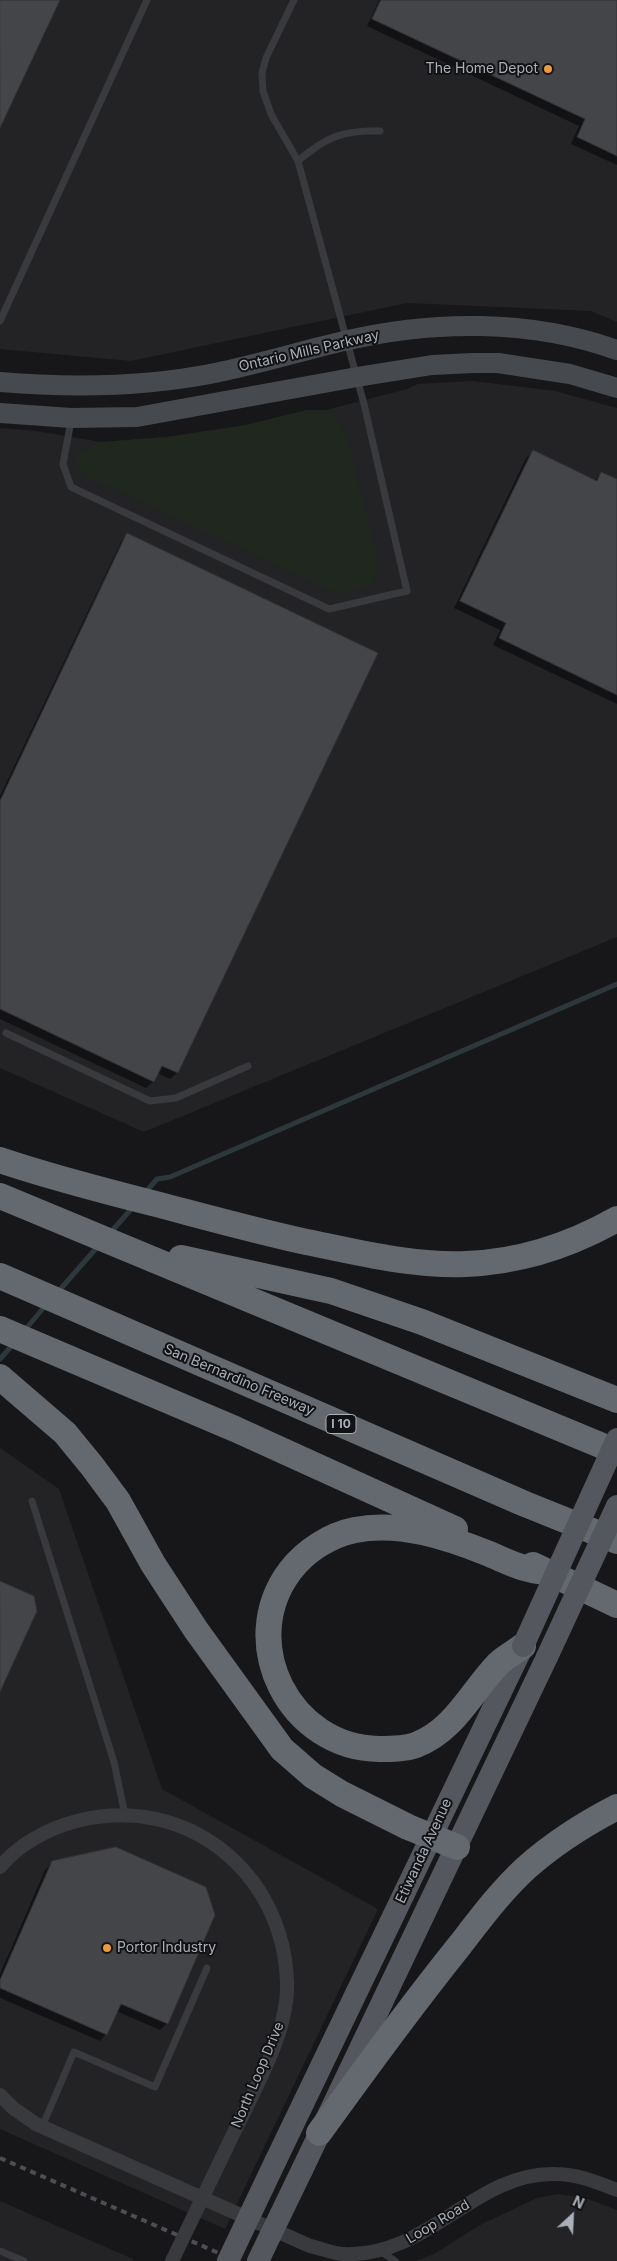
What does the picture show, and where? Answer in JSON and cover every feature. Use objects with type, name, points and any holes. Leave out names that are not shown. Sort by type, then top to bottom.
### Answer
[{"type":"highway","points":[[0,1160],[116,1195],[264,1233],[358,1253],[416,1262],[458,1264],[512,1258],[558,1247],[617,1219]]},
{"type":"highway","points":[[0,1196],[617,1452]]},
{"type":"highway","points":[[117,1244],[331,1291],[422,1322],[617,1400]]},
{"type":"highway","name":"San Bernardino Freeway","points":[[0,1276],[525,1504],[617,1541]]},
{"type":"highway","points":[[2,1329],[226,1425],[617,1605]]},
{"type":"highway","points":[[1,1377],[64,1432],[92,1466],[118,1501],[153,1564],[196,1630],[282,1749],[312,1776],[342,1794],[457,1847]]},
{"type":"highway","points":[[523,1646],[499,1663],[447,1726],[434,1735],[416,1745],[401,1748],[369,1749],[340,1743],[327,1736],[291,1703],[282,1692],[273,1672],[268,1650],[268,1633],[275,1596],[298,1560],[333,1537],[353,1530],[382,1527],[403,1529],[445,1538],[526,1570],[548,1572]]},
{"type":"highway","points":[[320,2133],[409,2008],[499,1896],[526,1868],[554,1844],[617,1806]]},
{"type":"main road","name":"Ontario Mills Parkway","points":[[0,382],[49,386],[178,379],[215,373],[346,340],[450,325],[518,328],[595,343],[617,350]]},
{"type":"main road","points":[[0,413],[71,418],[137,417],[432,365],[498,363],[570,374],[617,388]]},
{"type":"main road","name":"Etiwanda Avenue","points":[[228,2261],[430,1836],[523,1646],[617,1439]]},
{"type":"main road","name":"Etiwanda Avenue","points":[[258,2261],[457,1847],[617,1506]]},
{"type":"street","name":"North Loop Drive","points":[[0,1867],[33,1839],[64,1824],[96,1816],[126,1815],[157,1818],[184,1827],[209,1840],[229,1855],[247,1873],[263,1896],[277,1924],[285,1956],[287,1984],[285,2010],[268,2059],[172,2261]]},
{"type":"street","points":[[0,2095],[13,2108],[42,2127]]},
{"type":"street","name":"Loop Road","points":[[42,2127],[310,2246],[342,2254],[368,2254],[393,2248],[501,2186],[526,2178],[553,2174],[580,2176],[617,2190]]},
{"type":"lane","points":[[0,321],[147,0]]},
{"type":"lane","points":[[71,418],[63,464],[71,487],[329,609],[407,592],[357,377],[298,161],[271,114],[263,91],[262,73],[266,58],[294,0]]},
{"type":"lane","points":[[298,161],[318,144],[356,130],[380,132]]},
{"type":"lane","points":[[6,1033],[150,1102],[176,1098],[248,1066]]},
{"type":"lane","points":[[32,1501],[114,1762],[126,1815]]},
{"type":"lane","points":[[42,2127],[74,2052],[155,2087],[207,1968]]},
{"type":"lane","points":[[0,2251],[24,2261]]},
{"type":"lane","points":[[380,2251],[395,2261]]},
{"type":"shaded area","points":[[0,0],[617,0],[617,322],[591,311],[407,303],[131,361],[0,349]]},
{"type":"shaded area","points":[[473,381],[555,391],[617,408],[617,937],[144,1132],[0,1068],[0,428],[36,431],[101,442],[167,437],[246,425],[307,410],[326,410],[407,389],[418,384]]},
{"type":"shaded area","points":[[307,410],[328,412],[340,423],[347,437],[378,559],[376,576],[373,581],[363,588],[341,595],[83,475],[75,466],[77,452],[84,452],[90,446],[101,442],[167,437],[246,425]]},
{"type":"shaded area","points":[[0,1448],[59,1489],[162,1789],[378,1909],[225,2229],[0,2129]]},
{"type":"shaded area","points":[[557,2194],[585,2198],[617,2210],[617,2261],[416,2261],[434,2254],[480,2225],[537,2198]]},
{"type":"shaded area","points":[[0,2201],[133,2259],[133,2261],[0,2261]]},
{"type":"building","points":[[0,0],[60,0],[0,128]]},
{"type":"building","name":"The Home Depot","points":[[381,0],[617,0],[617,156],[577,137],[585,119],[372,19]]},
{"type":"building","points":[[533,450],[597,481],[601,472],[617,479],[617,695],[499,638],[506,623],[460,601]]},
{"type":"building","points":[[127,533],[378,653],[178,1073],[162,1066],[154,1082],[0,1009],[0,801]]},
{"type":"building","points":[[0,1581],[34,1596],[37,1611],[0,1692]]},
{"type":"building","name":"Portor Industry","points":[[116,1847],[206,1887],[215,1915],[168,2024],[121,2004],[107,2035],[0,1988],[0,1980],[52,1861]]},
{"type":"waterway","points":[[144,1194],[157,1179],[170,1177],[617,984]]},
{"type":"waterway","points":[[110,1233],[134,1206]]},
{"type":"waterway","points":[[57,1293],[99,1245]]},
{"type":"waterway","points":[[24,1331],[46,1305]]},
{"type":"waterway","points":[[0,1359],[14,1343]]},
{"type":"railway","points":[[0,2158],[237,2261]]},
{"type":"place","name":"The Home Depot","points":[[548,69]]},
{"type":"place","name":"Portor Industry","points":[[107,1948]]}]
